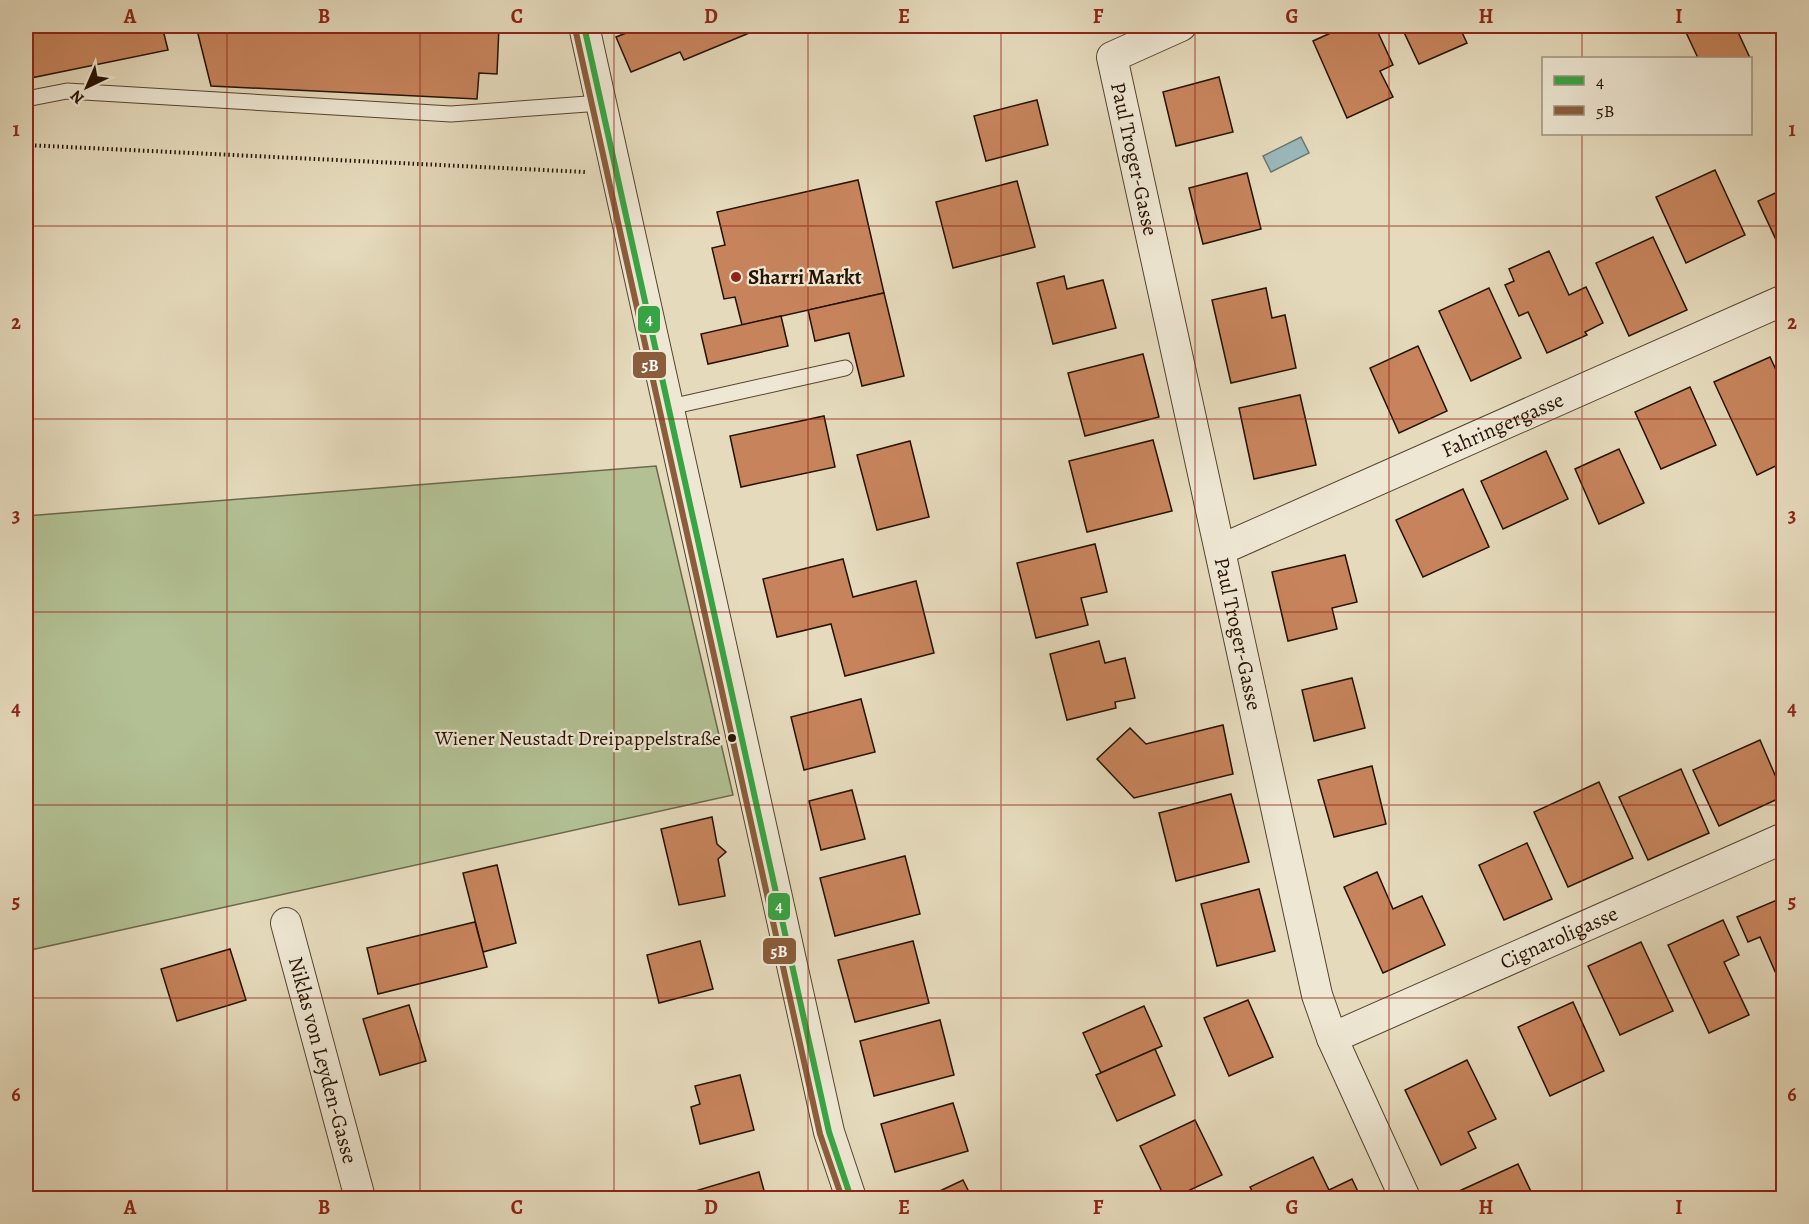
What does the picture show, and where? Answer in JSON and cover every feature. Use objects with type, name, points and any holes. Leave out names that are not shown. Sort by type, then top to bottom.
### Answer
[{"type":"street","points":[[584,26],[829,1132],[851,1198]]},
{"type":"street","name":"Paul Troger-Gasse","points":[[1181,26],[1112,57],[1317,995],[1332,1038],[1405,1198]]},
{"type":"street","name":"Fahringergasse","points":[[1220,550],[1784,300]]},
{"type":"street","name":"Cignaroligasse","points":[[1332,1038],[1784,838]]},
{"type":"street","name":"Niklas von Leyden-Gasse","points":[[286,923],[360,1198]]},
{"type":"lane","points":[[26,99],[67,91],[451,114],[601,103]]},
{"type":"lane","points":[[670,407],[845,368]]},
{"type":"path","points":[[26,145],[593,173],[616,169]]},
{"type":"green space","points":[[656,466],[733,795],[26,951],[26,516]]},
{"type":"water","points":[[1301,137],[1309,153],[1271,172],[1263,156]]},
{"type":"building","points":[[26,26],[162,26],[168,50],[26,79]]},
{"type":"building","points":[[196,26],[499,26],[497,74],[479,73],[477,99],[211,86]]},
{"type":"building","points":[[644,26],[766,26],[684,60],[680,52],[631,72],[616,37]]},
{"type":"building","points":[[1346,26],[1375,26],[1393,65],[1380,71],[1393,97],[1347,118],[1313,41]]},
{"type":"building","points":[[1401,26],[1459,26],[1467,43],[1419,64]]},
{"type":"building","points":[[1683,26],[1751,26],[1738,32],[1750,57],[1698,57]]},
{"type":"building","points":[[1219,77],[1233,132],[1176,146],[1163,92]]},
{"type":"building","points":[[1037,100],[1048,145],[986,161],[974,116]]},
{"type":"building","points":[[1715,170],[1745,235],[1686,263],[1656,197]]},
{"type":"building","points":[[1247,173],[1261,229],[1203,244],[1189,188]]},
{"type":"building","points":[[858,180],[884,293],[742,325],[735,297],[724,299],[712,248],[725,245],[717,212]]},
{"type":"building","points":[[1017,181],[1035,247],[953,268],[936,202]]},
{"type":"building","points":[[1784,189],[1784,257],[1758,201]]},
{"type":"building","points":[[1653,237],[1687,310],[1629,336],[1596,263]]},
{"type":"building","points":[[1549,251],[1569,295],[1586,287],[1603,323],[1585,332],[1587,335],[1547,353],[1528,312],[1519,316],[1505,285],[1514,281],[1509,269]]},
{"type":"building","points":[[1064,276],[1067,289],[1103,280],[1116,328],[1053,344],[1037,283]]},
{"type":"building","points":[[1266,288],[1272,318],[1285,315],[1296,368],[1231,383],[1212,300]]},
{"type":"building","points":[[1489,288],[1521,358],[1471,381],[1439,311]]},
{"type":"building","points":[[884,293],[904,376],[862,386],[849,333],[815,341],[808,310]]},
{"type":"building","points":[[781,316],[788,346],[708,364],[701,334]]},
{"type":"building","points":[[1418,346],[1447,411],[1399,433],[1370,368]]},
{"type":"building","points":[[1143,354],[1159,417],[1085,436],[1068,373]]},
{"type":"building","points":[[1770,357],[1784,387],[1784,462],[1757,475],[1714,382]]},
{"type":"building","points":[[1690,387],[1716,445],[1661,469],[1635,412]]},
{"type":"building","points":[[1300,395],[1316,465],[1254,479],[1239,408]]},
{"type":"building","points":[[824,416],[835,467],[741,487],[730,436]]},
{"type":"building","points":[[1153,440],[1172,511],[1087,532],[1069,461]]},
{"type":"building","points":[[910,441],[929,517],[877,530],[857,455]]},
{"type":"building","points":[[1619,449],[1644,503],[1599,524],[1575,469]]},
{"type":"building","points":[[1546,451],[1568,499],[1503,529],[1481,481]]},
{"type":"building","points":[[1463,489],[1489,547],[1423,577],[1396,520]]},
{"type":"building","points":[[1095,544],[1107,592],[1081,598],[1088,625],[1036,638],[1017,563]]},
{"type":"building","points":[[1345,555],[1357,602],[1332,608],[1337,629],[1288,641],[1272,572]]},
{"type":"building","points":[[843,559],[853,597],[916,581],[934,653],[845,676],[831,624],[777,637],[763,579]]},
{"type":"building","points":[[1099,641],[1105,663],[1125,658],[1135,698],[1115,702],[1116,708],[1067,720],[1050,654]]},
{"type":"building","points":[[1352,678],[1365,728],[1314,741],[1302,690]]},
{"type":"building","points":[[861,699],[875,752],[804,770],[791,717]]},
{"type":"building","points":[[1223,725],[1233,774],[1134,798],[1097,759],[1130,728],[1146,744]]},
{"type":"building","points":[[1760,740],[1784,796],[1719,826],[1693,770]]},
{"type":"building","points":[[1372,766],[1386,824],[1334,837],[1318,780]]},
{"type":"building","points":[[1681,769],[1709,833],[1648,860],[1619,797]]},
{"type":"building","points":[[1599,782],[1633,858],[1568,887],[1534,812]]},
{"type":"building","points":[[852,790],[865,839],[821,850],[809,801]]},
{"type":"building","points":[[1231,794],[1249,862],[1176,881],[1159,813]]},
{"type":"building","points":[[712,817],[717,844],[726,852],[718,859],[725,896],[679,905],[661,829]]},
{"type":"building","points":[[1527,843],[1552,899],[1504,920],[1479,865]]},
{"type":"building","points":[[905,856],[920,914],[835,936],[820,878]]},
{"type":"building","points":[[497,865],[516,943],[483,952],[463,873]]},
{"type":"building","points":[[1377,872],[1393,909],[1422,896],[1445,945],[1383,973],[1344,887]]},
{"type":"building","points":[[1259,889],[1275,951],[1217,966],[1201,904]]},
{"type":"building","points":[[1784,897],[1784,973],[1777,976],[1760,937],[1748,942],[1737,917]]},
{"type":"building","points":[[1723,920],[1739,955],[1724,962],[1749,1015],[1709,1033],[1668,945]]},
{"type":"building","points":[[475,922],[487,967],[378,994],[367,948]]},
{"type":"building","points":[[700,941],[713,989],[659,1003],[647,955]]},
{"type":"building","points":[[913,941],[929,1003],[855,1022],[838,960]]},
{"type":"building","points":[[1641,942],[1673,1011],[1620,1035],[1588,966]]},
{"type":"building","points":[[230,949],[246,1000],[177,1021],[161,969]]},
{"type":"building","points":[[1248,1000],[1273,1057],[1229,1076],[1204,1018]]},
{"type":"building","points":[[1573,1002],[1604,1071],[1550,1096],[1518,1027]]},
{"type":"building","points":[[409,1005],[426,1061],[380,1075],[363,1019]]},
{"type":"building","points":[[1144,1006],[1162,1046],[1101,1073],[1083,1033]]},
{"type":"building","points":[[940,1020],[954,1075],[874,1096],[860,1041]]},
{"type":"building","points":[[1155,1049],[1175,1095],[1117,1121],[1096,1075]]},
{"type":"building","points":[[1467,1060],[1496,1119],[1468,1132],[1476,1148],[1441,1165],[1405,1090]]},
{"type":"building","points":[[740,1075],[754,1130],[700,1144],[691,1107],[700,1104],[695,1086]]},
{"type":"building","points":[[953,1103],[968,1151],[895,1172],[881,1124]]},
{"type":"building","points":[[1195,1120],[1222,1175],[1173,1198],[1165,1198],[1140,1146]]},
{"type":"building","points":[[1313,1157],[1329,1190],[1352,1179],[1361,1198],[1256,1198],[1250,1187]]},
{"type":"building","points":[[1518,1164],[1534,1198],[1457,1198],[1455,1193]]},
{"type":"building","points":[[759,1172],[766,1198],[675,1197]]},
{"type":"building","points":[[963,1180],[972,1198],[925,1198]]},
{"type":"transit line","name":"4","points":[[584,26],[829,1132],[851,1198]]},
{"type":"transit line","name":"5B","points":[[575,28],[820,1134],[842,1198]]},
{"type":"place","name":"Sharri Markt","points":[[736,277]]},
{"type":"place","name":"Wiener Neustadt Dreipappelstraße","points":[[732,738]]}]
